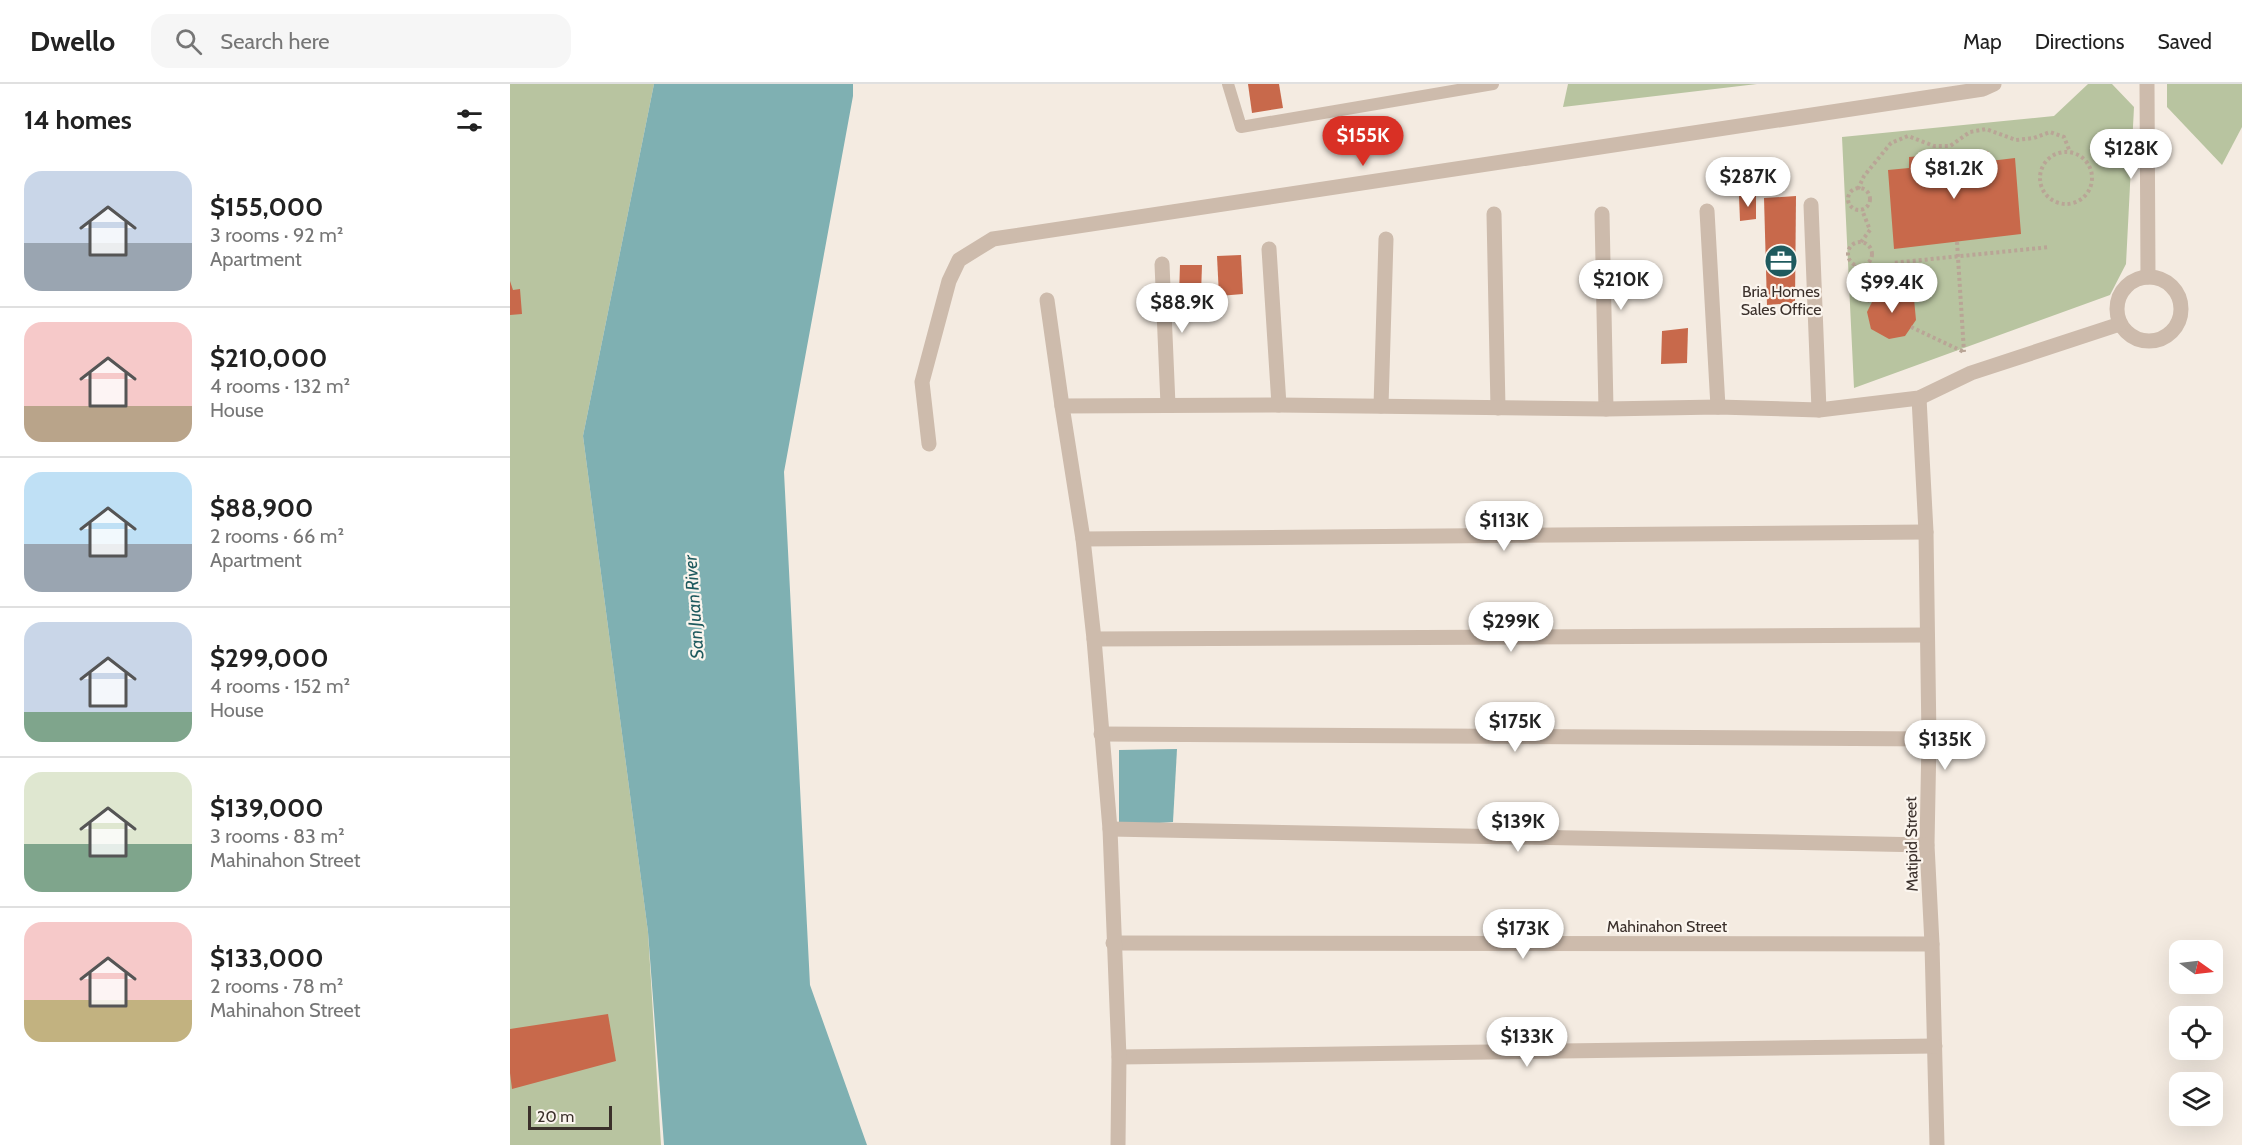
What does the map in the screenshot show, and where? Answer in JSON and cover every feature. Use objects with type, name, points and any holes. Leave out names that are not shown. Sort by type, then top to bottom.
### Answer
[{"type":"street","points":[[929,444],[922,382],[949,281],[958,260],[993,239],[1983,89],[1994,84]]},
{"type":"street","points":[[2143,87],[2148,277]]},
{"type":"street","points":[[1811,205],[1818,410]]},
{"type":"street","points":[[1707,211],[1718,407]]},
{"type":"street","points":[[1494,214],[1498,408]]},
{"type":"street","points":[[1602,214],[1606,409]]},
{"type":"street","points":[[1382,406],[1386,238]]},
{"type":"street","points":[[1269,249],[1279,405]]},
{"type":"street","points":[[1162,264],[1168,405]]},
{"type":"street","points":[[2148,277],[2168,283],[2180,300],[2179,321],[2166,337],[2146,341],[2136,338],[2120,324],[2117,303],[2121,292],[2128,284],[2138,279],[2148,277]]},
{"type":"street","points":[[1047,300],[1083,539],[1110,829],[1119,1057],[1118,1145]]},
{"type":"street","points":[[1062,406],[1279,405],[1606,409],[1718,407],[1818,410],[1919,398],[1971,373],[2120,324]]},
{"type":"street","name":"Matipid Street","points":[[1919,398],[1926,532],[1929,739],[1927,845],[1937,1145]]},
{"type":"street","points":[[1083,539],[1926,532]]},
{"type":"street","points":[[1094,639],[1928,635]]},
{"type":"street","points":[[1101,734],[1929,739]]},
{"type":"street","points":[[1110,829],[1927,845]]},
{"type":"street","name":"Mahinahon Street","points":[[1113,942],[1932,944]]},
{"type":"street","points":[[1119,1057],[1935,1046]]},
{"type":"lane","points":[[1228,84],[1241,127],[1493,84]]},
{"type":"path","points":[[1858,189],[1864,176],[1891,143],[1908,136],[1934,146],[1950,146],[1971,132],[1986,129],[2016,140],[2034,138],[2050,132],[2064,137],[2070,152]]},
{"type":"path","points":[[2070,152],[2078,154],[2090,166],[2092,183],[2084,198],[2077,202],[2060,204],[2052,201],[2041,187],[2041,169],[2052,155],[2070,152]]},
{"type":"path","points":[[1864,190],[1869,195],[1869,202],[1862,210],[1852,208],[1848,201],[1852,191],[1864,190]]},
{"type":"path","points":[[1861,242],[1868,245],[1871,256],[1868,262],[1857,265],[1851,261],[1848,254],[1851,246],[1861,242],[1870,230],[1862,210]]},
{"type":"path","points":[[1957,242],[1964,352],[1971,373]]},
{"type":"path","points":[[1895,290],[1892,263],[2050,247]]},
{"type":"path","points":[[1857,265],[1853,288],[1872,303]]},
{"type":"path","points":[[1911,327],[1964,352]]},
{"type":"green space","points":[[510,84],[654,84],[583,436],[648,932],[661,1145],[510,1145]]},
{"type":"green space","points":[[1568,84],[1757,84],[1563,107]]},
{"type":"green space","points":[[2088,84],[2112,84],[2134,107],[2126,264],[2110,295],[1854,388],[1842,137],[2054,116]]},
{"type":"green space","points":[[2167,84],[2242,84],[2242,127],[2222,165],[2167,107]]},
{"type":"water","name":"San Juan River","points":[[654,84],[853,84],[853,96],[784,472],[810,985],[867,1145],[664,1145],[648,932],[583,436]]},
{"type":"water","points":[[1177,749],[1173,822],[1119,826],[1119,750]]},
{"type":"building","points":[[1248,84],[1279,84],[1283,108],[1252,113]]},
{"type":"building","points":[[1988,151],[1990,161],[2015,158],[2021,234],[1894,249],[1888,170],[1909,168],[1909,157]]},
{"type":"building","points":[[1756,195],[1756,219],[1740,221],[1739,196]]},
{"type":"building","points":[[1796,196],[1795,303],[1767,305],[1764,198]]},
{"type":"building","points":[[1241,255],[1243,294],[1219,296],[1217,256]]},
{"type":"building","points":[[1180,265],[1202,265],[1201,294],[1179,295]]},
{"type":"building","points":[[510,281],[513,290],[520,289],[522,314],[510,315]]},
{"type":"building","points":[[1895,290],[1914,299],[1916,320],[1905,336],[1889,339],[1871,329],[1867,312],[1875,296]]},
{"type":"building","points":[[1688,328],[1687,363],[1661,364],[1662,331]]},
{"type":"building","points":[[608,1014],[616,1061],[512,1089],[510,1029]]},
{"type":"place","name":"Bria Homes Sales Office","points":[[1781,261]]}]
